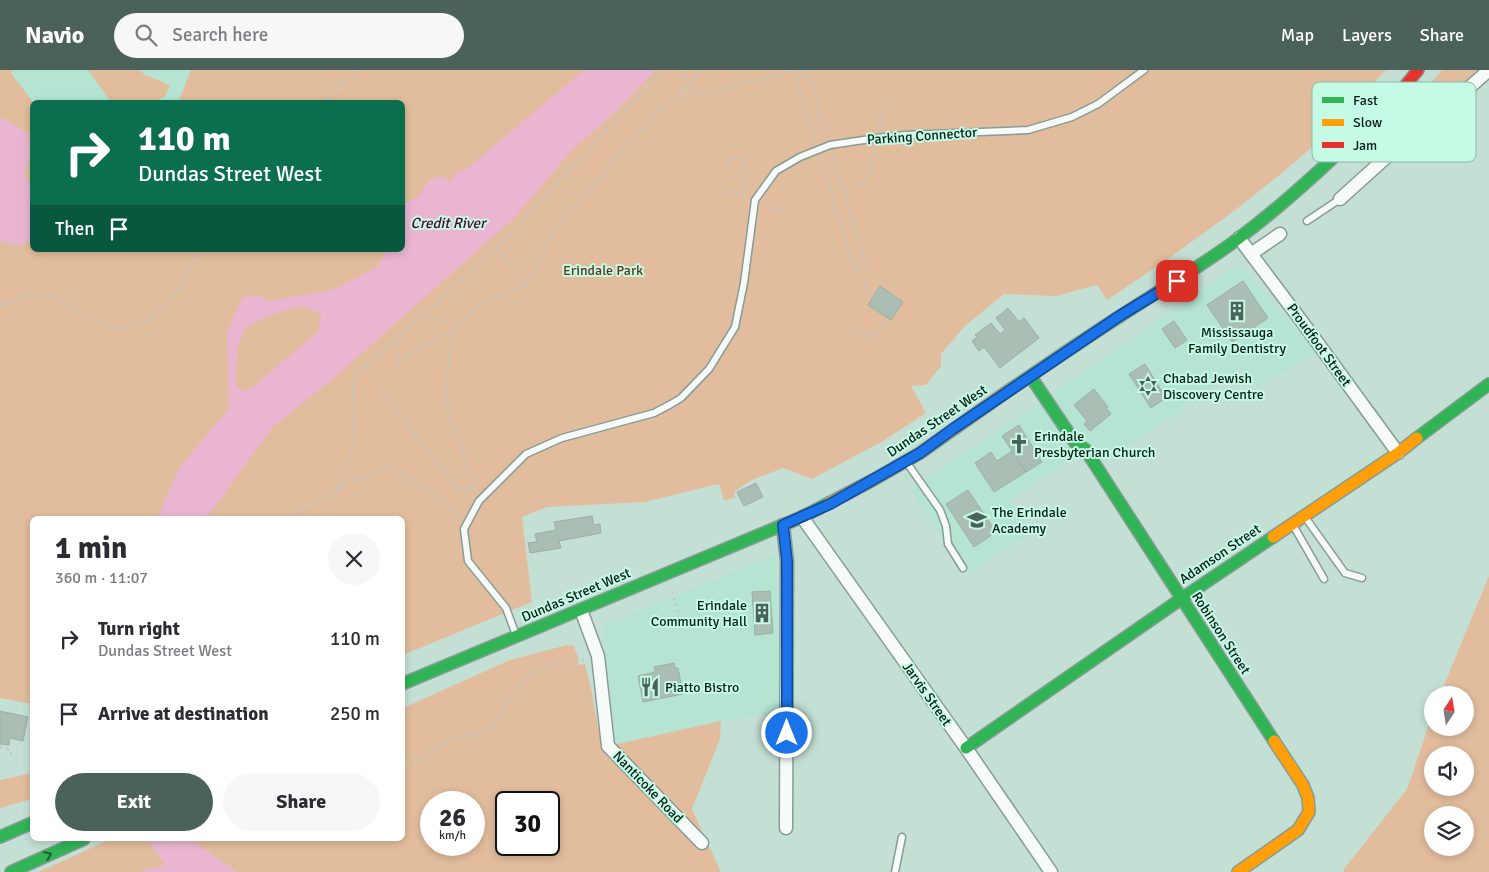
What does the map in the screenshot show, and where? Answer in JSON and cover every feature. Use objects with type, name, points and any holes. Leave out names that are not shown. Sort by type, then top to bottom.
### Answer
[{"type":"main road","name":"Dundas Street West","points":[[1407,82],[1418,70]]},
{"type":"main road","name":"Dundas Street West","points":[[405,683],[802,517],[864,485],[906,461],[1121,315],[1177,281],[1239,238],[1295,193],[1329,162]]},
{"type":"main road","name":"Robinson Street","points":[[1031,377],[1076,444],[1085,449],[1303,785],[1308,798],[1309,812],[1298,830],[1238,872]]},
{"type":"main road","name":"Adamson Street","points":[[966,748],[1181,599],[1398,453],[1489,384]]},
{"type":"main road","points":[[0,837],[30,824]]},
{"type":"main road","points":[[11,872],[80,841]]},
{"type":"street","points":[[1475,82],[1489,70]]},
{"type":"street","points":[[1340,199],[1381,162]]},
{"type":"street","points":[[1251,254],[1280,234]]},
{"type":"street","name":"Proudfoot Street","points":[[1239,238],[1398,453]]},
{"type":"street","name":"Jarvis Street","points":[[802,517],[966,748],[1051,872]]},
{"type":"street","points":[[783,525],[787,561],[786,828]]},
{"type":"street","name":"Nanticoke Road","points":[[581,610],[598,656],[608,746],[702,843]]},
{"type":"lane","name":"Parking Connector","points":[[755,200],[778,170],[818,149],[830,145],[905,135],[1028,130],[1072,117],[1098,104],[1144,70]]},
{"type":"lane","points":[[1308,221],[1340,199]]},
{"type":"lane","points":[[516,636],[506,608],[468,561],[464,529],[479,500],[526,454],[562,438],[654,412],[681,398],[709,369],[735,327],[744,283],[755,200]]},
{"type":"lane","points":[[906,461],[940,510],[946,526],[948,544],[963,568]]},
{"type":"lane","points":[[1304,516],[1345,573],[1362,578]]},
{"type":"lane","points":[[1292,524],[1324,579]]},
{"type":"lane","points":[[895,872],[902,837]]},
{"type":"path","points":[[324,100],[356,74],[357,70]]},
{"type":"path","points":[[340,489],[352,449],[354,428],[353,377],[497,248],[663,70]]},
{"type":"path","points":[[683,92],[686,70]]},
{"type":"path","points":[[396,339],[396,356],[401,359],[456,328],[476,306],[526,283],[537,268],[552,232],[653,116],[683,92],[702,70]]},
{"type":"path","points":[[683,92],[701,94],[797,70]]},
{"type":"path","points":[[803,70],[812,80],[867,266],[855,270],[796,83],[803,70]]},
{"type":"path","points":[[726,166],[729,160],[736,157],[743,160],[748,167],[740,194]]},
{"type":"path","points":[[725,192],[732,191],[774,210],[786,211]]},
{"type":"path","points":[[497,248],[526,283]]},
{"type":"path","points":[[0,306],[25,296],[37,294],[50,295],[61,299],[93,319],[112,327],[127,328],[147,322],[162,308],[178,287],[200,252]]},
{"type":"path","points":[[866,279],[866,289],[871,296]]},
{"type":"path","points":[[854,330],[869,337],[874,335],[887,321]]},
{"type":"path","points":[[456,328],[444,397],[479,500]]},
{"type":"path","points":[[382,391],[458,488],[467,490],[474,488]]},
{"type":"path","points":[[290,516],[386,467],[406,474],[468,521]]},
{"type":"path","points":[[672,591],[682,628]]},
{"type":"path","points":[[405,766],[417,762],[451,738],[475,735],[488,731],[498,721],[509,698],[525,678],[546,666],[577,662],[598,656]]},
{"type":"path","points":[[3,747],[10,750],[12,757]]},
{"type":"shaded area","points":[[0,70],[241,70],[234,100],[30,100],[30,252],[0,278]]},
{"type":"shaded area","points":[[1239,264],[1317,352],[1256,388],[1242,369],[1098,467],[1085,449],[1011,501],[1032,532],[967,574],[909,489],[1062,387]]},
{"type":"shaded area","points":[[777,554],[780,712],[721,721],[613,745],[613,718],[602,626]]},
{"type":"green space","points":[[0,70],[15,70],[11,73],[31,100],[30,153],[13,124],[0,117]]},
{"type":"green space","points":[[88,70],[139,70],[143,74],[170,85],[166,95],[159,100],[110,100]]},
{"type":"green space","name":"Erindale Park","points":[[191,70],[1386,70],[1375,82],[1312,82],[1312,147],[1246,202],[1191,243],[1107,300],[1097,285],[1056,296],[1004,294],[965,326],[941,354],[941,366],[926,385],[911,386],[926,413],[883,441],[812,479],[783,468],[752,480],[735,491],[735,497],[724,501],[719,484],[645,502],[547,507],[522,517],[532,602],[405,654],[405,516],[30,516],[30,704],[0,698],[0,241],[20,246],[30,240],[30,252],[405,252],[405,100],[179,100]]},
{"type":"green space","points":[[1442,70],[1479,70],[1465,82],[1432,82]]},
{"type":"green space","points":[[30,158],[30,186],[24,173]]},
{"type":"green space","points":[[1489,576],[1489,872],[1343,872],[1407,789],[1425,736],[1474,736],[1474,686],[1444,686]]},
{"type":"green space","points":[[567,645],[574,646],[579,660],[578,665],[585,664],[601,744],[613,745],[721,721],[720,739],[692,809],[721,872],[237,872],[195,841],[405,841],[405,707],[510,660]]},
{"type":"green space","points":[[30,773],[30,800],[0,808],[0,780]]},
{"type":"green space","points":[[107,841],[148,841],[166,865],[139,872],[38,872]]},
{"type":"water","name":"Credit River","points":[[584,70],[656,70],[610,117],[574,148],[514,218],[334,378],[273,427],[208,516],[158,516],[179,468],[229,408],[227,331],[243,297],[260,296],[269,301],[333,290],[379,266],[385,252],[405,252],[406,202],[417,198],[430,180],[444,176],[451,183],[454,174],[469,167]],"holes":[[[301,306],[321,313],[318,332],[256,384],[244,391],[236,386],[237,349],[245,327],[279,312]]]},
{"type":"water","points":[[0,117],[28,134],[30,158],[24,173],[30,186],[30,240],[20,246],[0,241]]},
{"type":"water","points":[[148,841],[195,841],[237,872],[139,872],[166,865]]},
{"type":"building","name":"Mississauga Family Dentistry","points":[[1243,281],[1268,318],[1232,342],[1207,305]]},
{"type":"building","points":[[880,286],[903,302],[891,320],[868,305]]},
{"type":"building","points":[[1008,308],[1019,322],[1024,318],[1039,338],[1000,368],[984,347],[979,351],[972,341],[977,337],[975,335],[991,323],[1000,334],[1005,330],[996,318]]},
{"type":"building","points":[[1174,321],[1187,340],[1175,348],[1162,329]]},
{"type":"building","name":"Chabad Jewish Discovery Centre","points":[[1145,364],[1166,398],[1151,408],[1129,374]]},
{"type":"building","points":[[1094,389],[1111,414],[1090,431],[1084,424],[1087,421],[1074,405]]},
{"type":"building","name":"Erindale Presbyterian Church","points":[[1019,425],[1042,462],[1026,472],[1002,436]]},
{"type":"building","points":[[1012,451],[1026,472],[994,492],[975,463],[991,452],[997,461]]},
{"type":"building","points":[[756,483],[763,497],[744,506],[737,492]]},
{"type":"building","points":[[968,490],[996,532],[974,547],[946,504]]},
{"type":"building","points":[[592,516],[594,525],[600,524],[601,533],[559,541],[561,548],[530,553],[528,543],[537,542],[535,534],[556,530],[554,522]]},
{"type":"building","name":"Erindale Community Hall","points":[[770,591],[773,633],[755,635],[752,592]]},
{"type":"building","points":[[674,663],[675,668],[678,668],[683,694],[643,702],[638,676],[655,672],[654,667]]},
{"type":"building","points":[[0,711],[28,717],[23,741],[10,738],[9,745],[0,744]]},
{"type":"traffic: fast","points":[[1005,393],[1239,238],[1328,162]]},
{"type":"traffic: fast","points":[[1031,377],[1076,444],[1085,449],[1274,741]]},
{"type":"traffic: fast","points":[[1417,438],[1489,384]]},
{"type":"traffic: fast","points":[[405,683],[802,517],[829,503]]},
{"type":"traffic: fast","points":[[966,748],[1273,537]]},
{"type":"traffic: fast","points":[[0,837],[30,824]]},
{"type":"traffic: fast","points":[[11,872],[80,841]]},
{"type":"traffic: slow","points":[[829,503],[920,453],[1005,393]]},
{"type":"traffic: slow","points":[[1273,537],[1398,453],[1417,438]]},
{"type":"traffic: slow","points":[[1238,872],[1298,830],[1309,812],[1308,798],[1303,785],[1274,741]]},
{"type":"traffic: jam","points":[[1408,82],[1418,70]]},
{"type":"place","name":"Mississauga Family Dentistry","points":[[1237,311]]},
{"type":"place","name":"Chabad Jewish Discovery Centre","points":[[1148,386]]},
{"type":"place","name":"Erindale Presbyterian Church","points":[[1019,444]]},
{"type":"place","name":"The Erindale Academy","points":[[977,520]]},
{"type":"place","name":"Erindale Community Hall","points":[[762,613]]},
{"type":"place","name":"Piatto Bistro","points":[[650,687]]},
{"type":"route","points":[[787,733],[787,561],[783,525],[830,504],[920,453],[1121,315],[1177,281]]}]
